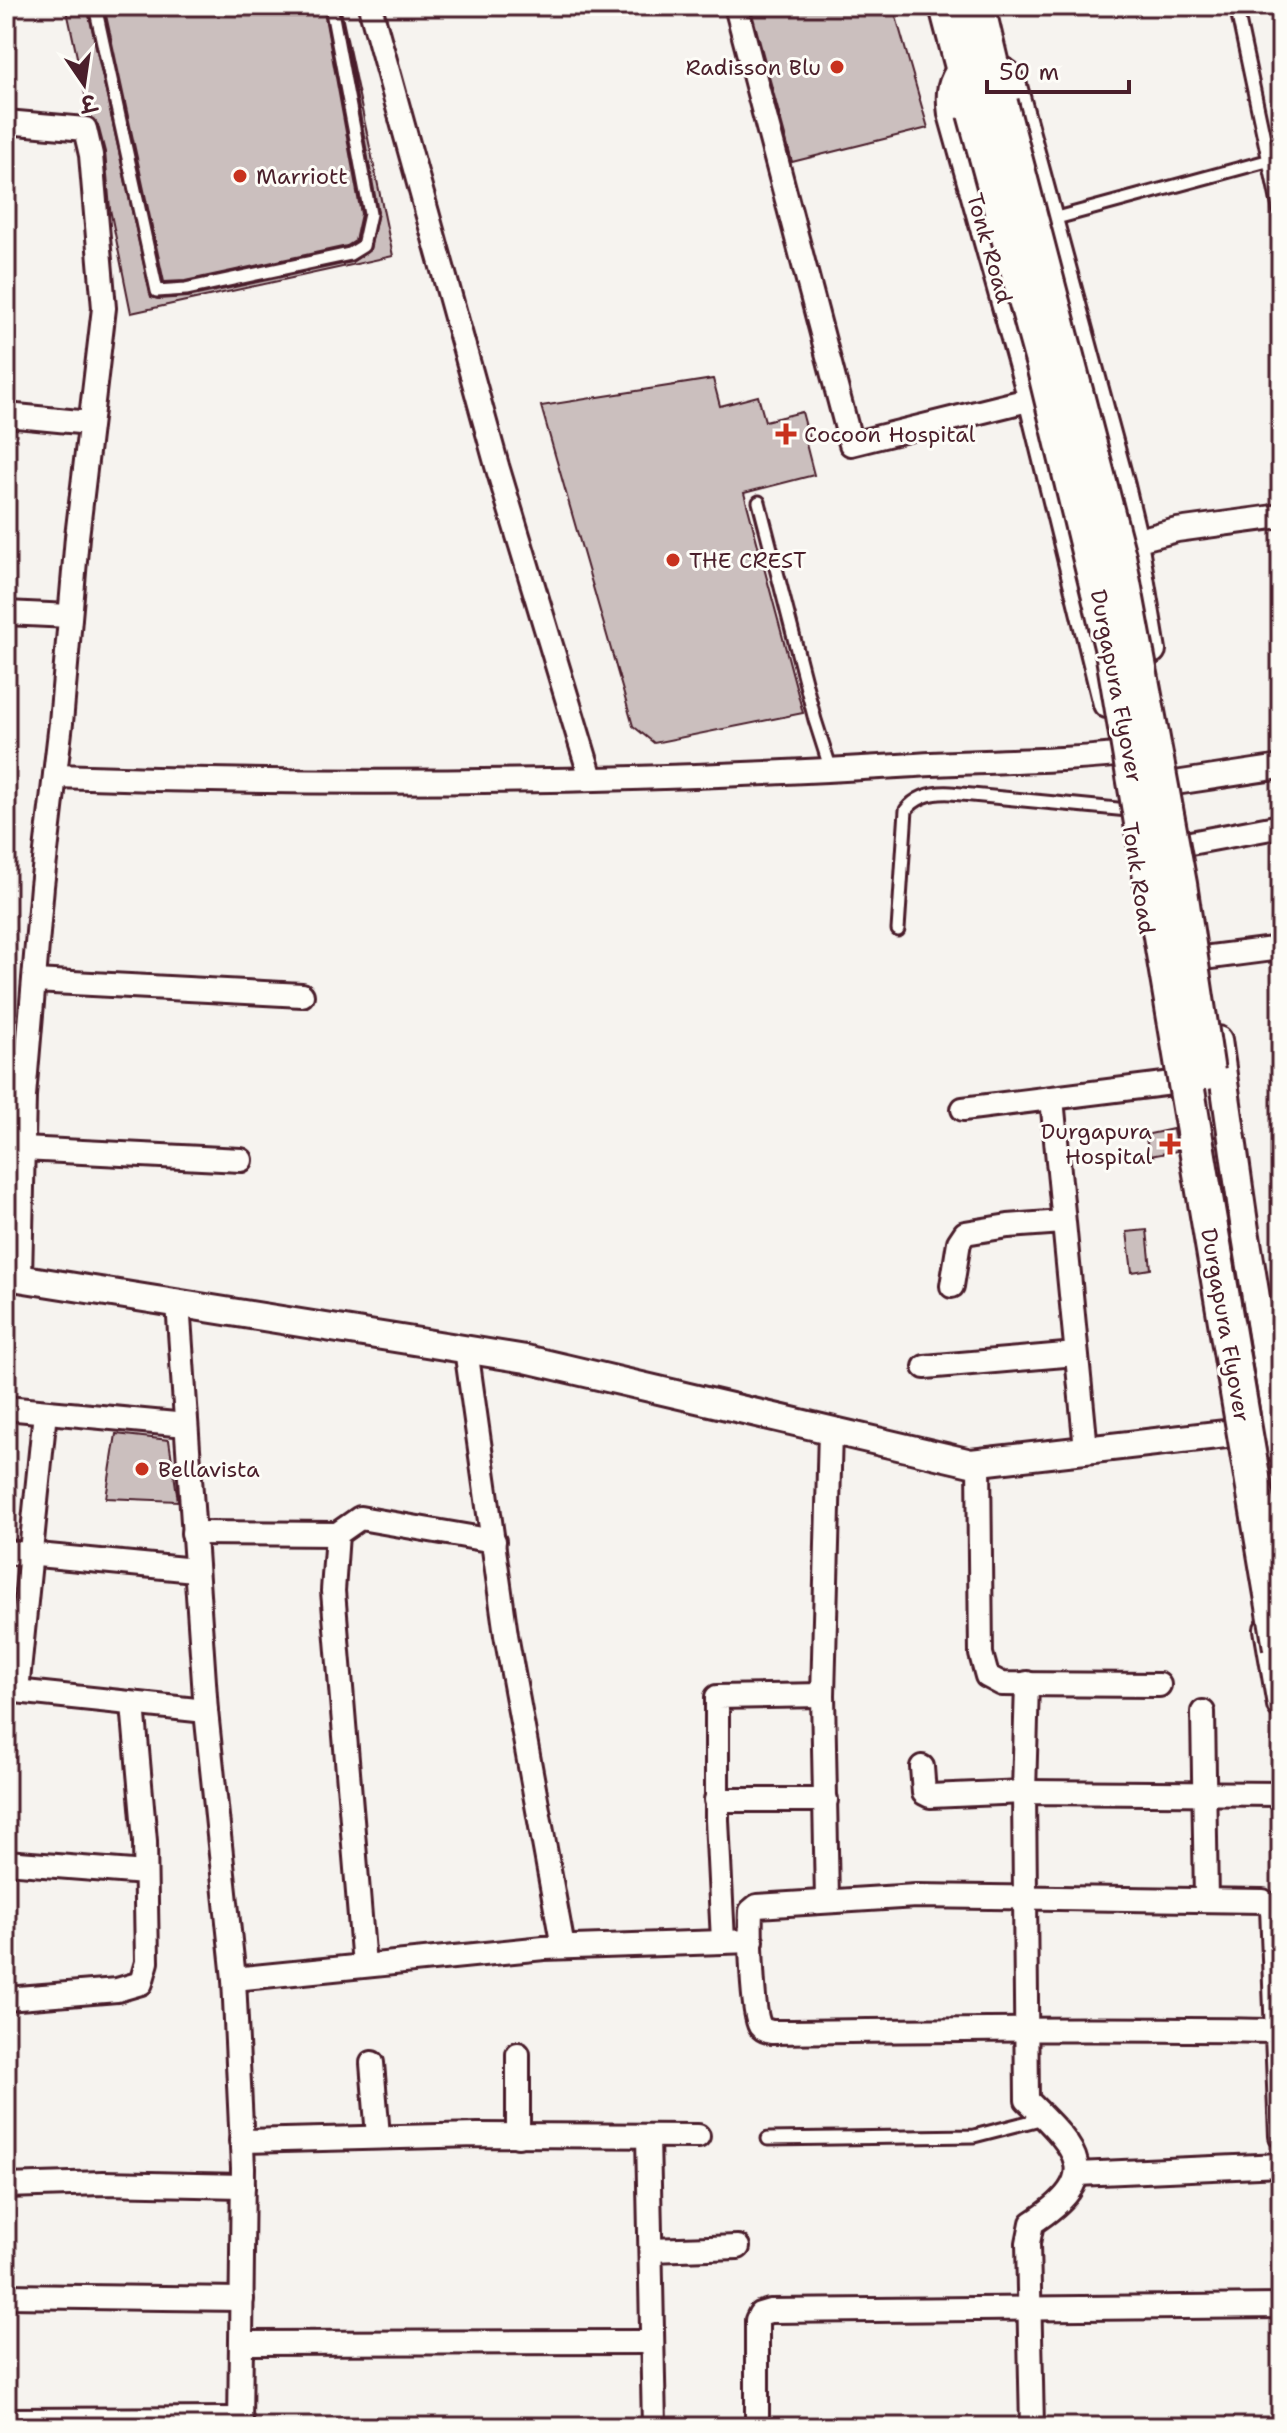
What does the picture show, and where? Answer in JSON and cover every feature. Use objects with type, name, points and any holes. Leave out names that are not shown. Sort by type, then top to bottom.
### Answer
[{"type":"main road","points":[[947,6],[977,66]]},
{"type":"main road","points":[[977,6],[977,66]]},
{"type":"main road","name":"Durgapura Flyover","points":[[977,66],[1094,460],[1140,663],[1179,884],[1232,1240],[1281,1526]]},
{"type":"main road","name":"Durgapura Flyover","points":[[988,108],[1044,365],[1113,651],[1281,1648]]},
{"type":"street","points":[[370,6],[497,466],[591,778]]},
{"type":"street","points":[[736,6],[851,444],[1032,399]]},
{"type":"street","points":[[6,122],[85,129],[91,155],[104,308],[42,886],[24,1096],[13,1277],[526,1359],[971,1463],[1235,1433],[1280,1436],[1271,1334],[1203,958],[1134,541],[1100,403],[1013,86],[1006,73],[977,66]]},
{"type":"street","name":"Tonk Road","points":[[977,66],[951,82],[952,114],[1032,399],[1119,755],[1202,1275],[1235,1433],[1281,1705]]},
{"type":"street","points":[[6,415],[90,423]]},
{"type":"street","points":[[1134,541],[1177,530],[1281,516]]},
{"type":"street","points":[[6,613],[70,616]]},
{"type":"street","points":[[55,776],[240,783],[591,778],[831,770],[1119,755],[1169,748]]},
{"type":"street","points":[[1175,783],[1281,767]]},
{"type":"street","points":[[1185,844],[1281,826]]},
{"type":"street","points":[[1203,958],[1281,948]]},
{"type":"street","points":[[34,981],[302,995]]},
{"type":"street","points":[[963,1109],[1172,1083]]},
{"type":"street","points":[[1052,1099],[1086,1449]]},
{"type":"street","points":[[23,1149],[241,1160]]},
{"type":"street","points":[[952,1286],[959,1242],[965,1233],[1063,1222]]},
{"type":"street","points":[[6,2420],[240,2423],[243,2186],[234,1979],[206,1711],[178,1303]]},
{"type":"street","points":[[466,1349],[506,1635],[563,1947]]},
{"type":"street","points":[[925,1367],[1076,1354]]},
{"type":"street","points":[[6,1408],[186,1425]]},
{"type":"street","points":[[45,1412],[31,1555],[12,1691],[206,1711]]},
{"type":"street","points":[[827,1900],[823,1695],[830,1431]]},
{"type":"street","points":[[979,1462],[981,1654],[987,1676],[1002,1684],[1159,1685]]},
{"type":"street","points":[[193,1533],[337,1534],[360,1518],[494,1541]]},
{"type":"street","points":[[337,1534],[333,1591],[364,1965]]},
{"type":"street","points":[[6,1552],[195,1570]]},
{"type":"street","points":[[1027,1683],[1024,1792],[1027,2100],[1066,2141],[1077,2174],[1074,2187],[1067,2197],[1032,2223],[1028,2243],[1027,2308],[1032,2427]]},
{"type":"street","points":[[723,1941],[716,1800],[717,1697],[823,1695]]},
{"type":"street","points":[[6,1999],[117,1990],[141,1983],[147,1962],[145,1873],[133,1704]]},
{"type":"street","points":[[1203,1712],[1206,1900]]},
{"type":"street","points":[[922,1767],[923,1790],[927,1796],[1024,1792],[1281,1794]]},
{"type":"street","points":[[716,1800],[826,1800]]},
{"type":"street","points":[[6,1862],[145,1873]]},
{"type":"street","points":[[1278,2031],[1028,2028],[771,2032],[759,2024],[751,1911],[757,1906],[916,1896],[1263,1901],[1272,1908],[1278,2031],[1281,2136]]},
{"type":"street","points":[[234,1979],[563,1947],[752,1941]]},
{"type":"street","points":[[518,2054],[518,2136]]},
{"type":"street","points":[[372,2063],[378,2136]]},
{"type":"street","points":[[241,2141],[378,2136],[698,2136]]},
{"type":"street","points":[[648,2136],[654,2427]]},
{"type":"street","points":[[1077,2174],[1281,2165]]},
{"type":"street","points":[[6,2186],[103,2183],[243,2186]]},
{"type":"street","points":[[651,2250],[738,2247]]},
{"type":"street","points":[[6,2296],[242,2299]]},
{"type":"street","points":[[757,2425],[757,2320],[760,2314],[770,2311],[1281,2306]]},
{"type":"street","points":[[241,2343],[652,2342]]},
{"type":"lane","points":[[95,6],[157,291],[186,289],[350,254],[363,246],[370,214],[331,6]]},
{"type":"lane","points":[[1236,6],[1280,213]]},
{"type":"lane","points":[[1049,220],[1267,161]]},
{"type":"lane","points":[[759,502],[815,720],[831,770]]},
{"type":"lane","points":[[898,930],[906,810],[922,797],[942,793],[1128,810]]},
{"type":"lane","points":[[768,2139],[974,2136],[1045,2117]]},
{"type":"building","points":[[66,6],[87,6],[151,297],[188,297],[352,262],[370,250],[378,212],[340,6],[393,256],[131,313],[110,209],[105,152],[98,125],[90,117]]},
{"type":"building","name":"Marriott","points":[[104,6],[323,6],[361,214],[355,241],[347,246],[185,281],[164,282]]},
{"type":"building","name":"Radisson Blu","points":[[750,6],[893,6],[928,128],[792,162]]},
{"type":"building","name":"THE CREST","points":[[713,379],[720,406],[758,396],[765,421],[802,412],[814,475],[744,493],[803,713],[654,743],[633,726],[541,406]]},
{"type":"building","points":[[1173,1129],[1177,1151],[1150,1156],[1145,1135]]},
{"type":"building","points":[[1147,1230],[1151,1269],[1132,1272],[1127,1232]]},
{"type":"building","name":"Bellavista","points":[[116,1434],[169,1440],[178,1501],[106,1498]]},
{"type":"place","name":"Radisson Blu","points":[[837,67]]},
{"type":"place","name":"Marriott","points":[[240,176]]},
{"type":"place","name":"Cocoon Hospital","points":[[786,434]]},
{"type":"place","name":"THE CREST","points":[[673,560]]},
{"type":"place","name":"Durgapura Hospital","points":[[1170,1144]]},
{"type":"place","name":"Bellavista","points":[[142,1469]]}]
